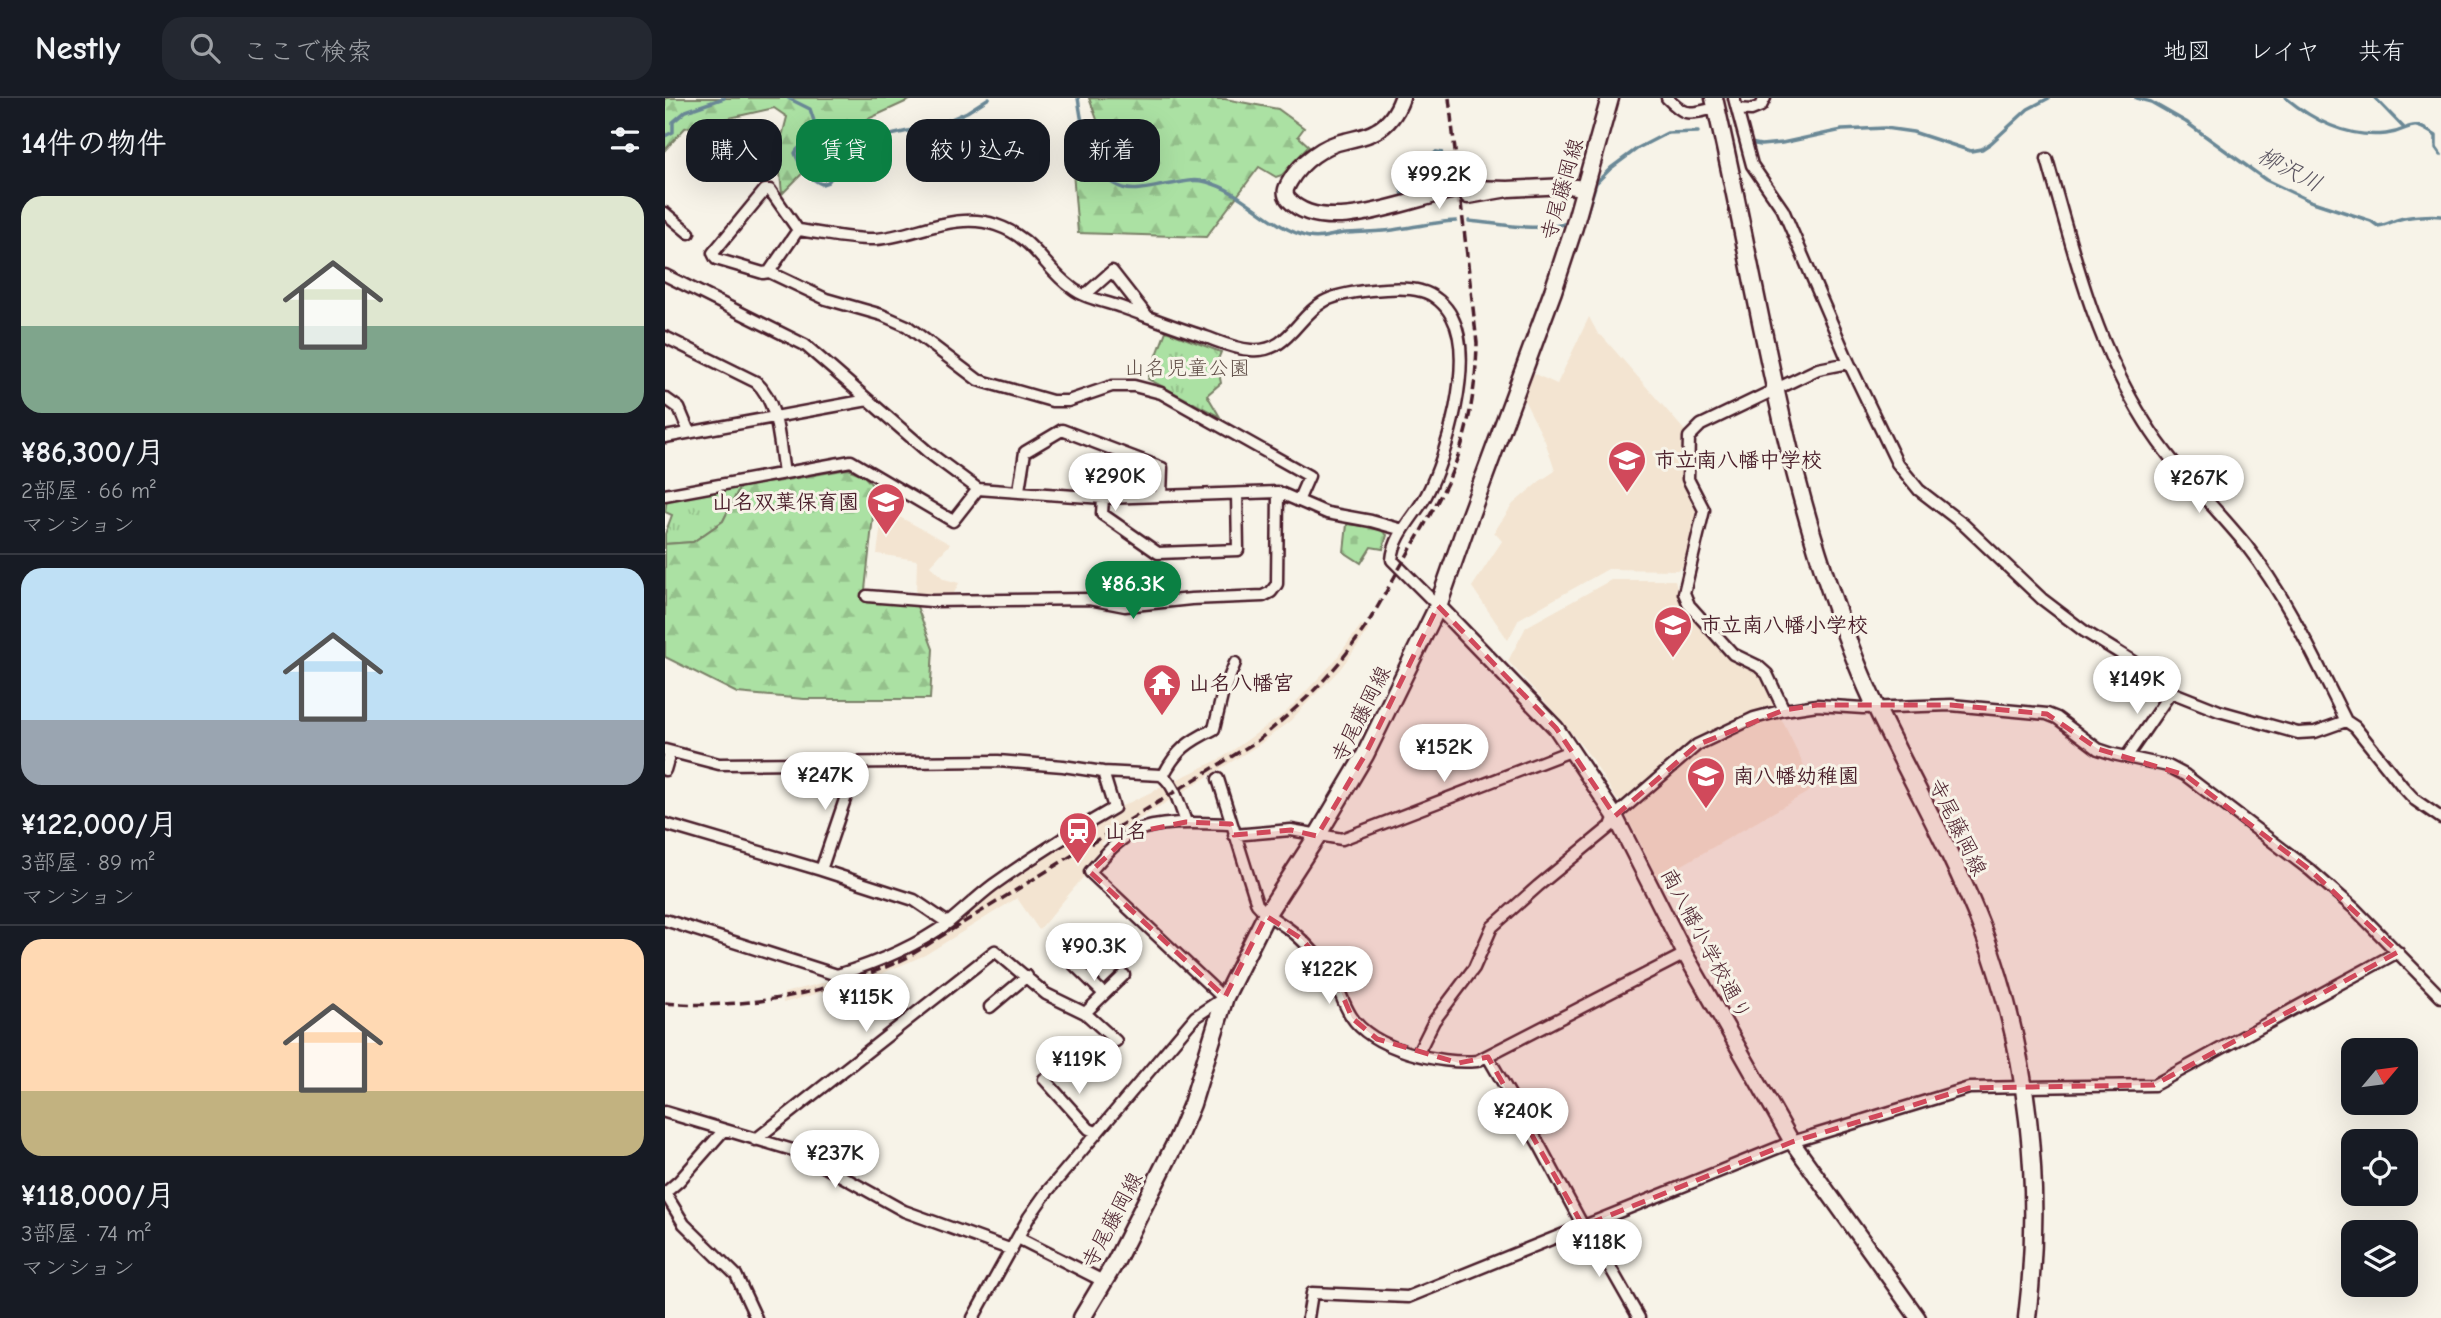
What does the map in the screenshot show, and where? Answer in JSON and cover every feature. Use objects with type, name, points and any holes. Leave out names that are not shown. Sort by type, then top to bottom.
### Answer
[{"type":"main road","name":"寺尾藤岡線","points":[[1082,1318],[1177,1140],[1192,1104],[1225,997],[1266,915],[1365,755],[1438,606],[1576,220],[1610,98]]},
{"type":"main road","name":"寺尾藤岡線","points":[[1709,102],[1727,164],[1776,389],[1811,531],[1832,597],[1876,707],[1955,867],[2001,983],[2019,1062],[2032,1152],[2032,1279],[2027,1318]]},
{"type":"street","points":[[1402,98],[1395,113],[1383,127],[1366,136],[1335,144],[1316,155],[1293,176],[1285,192],[1288,199],[1296,206],[1314,213],[1337,217],[1359,215],[1461,193],[1566,186],[1585,188]]},
{"type":"street","points":[[1667,98],[1682,112],[1691,113],[1709,102]]},
{"type":"street","points":[[1735,103],[1751,110],[1761,106],[1765,98]]},
{"type":"street","points":[[1735,103],[1752,165],[1783,210],[1849,363],[1897,463],[1919,490],[1963,524],[2042,599],[2084,631],[2139,665],[2171,692],[2219,711],[2298,733],[2315,732],[2346,721]]},
{"type":"street","points":[[2047,159],[2089,305],[2108,355],[2145,424],[2186,477],[2247,546],[2288,607],[2346,721],[2355,727],[2415,800],[2441,818]]},
{"type":"street","points":[[1298,501],[1309,477],[1134,386],[1112,386],[1068,401],[1052,401],[978,380],[907,326],[882,315],[826,299],[769,272],[763,273],[728,264],[716,259],[713,253],[765,190],[770,190],[797,230],[877,239],[943,224],[975,221],[992,223],[1027,241],[1073,289],[1085,295],[1237,348],[1267,350],[1282,343],[1321,303],[1348,293],[1408,289],[1422,291],[1443,304],[1452,317],[1459,341],[1458,384],[1450,436],[1441,464],[1427,494],[1395,541],[1392,560],[1438,606]]},
{"type":"street","points":[[665,213],[689,233]]},
{"type":"street","points":[[769,272],[797,230]]},
{"type":"street","points":[[1085,295],[1112,271],[1149,317]]},
{"type":"street","points":[[665,275],[805,345],[928,452],[978,489],[1103,498],[1277,492],[1327,513],[1403,530]]},
{"type":"street","points":[[665,337],[756,382],[769,399],[783,473]]},
{"type":"street","points":[[1784,710],[1767,674],[1758,666],[1733,654],[1689,605],[1685,593],[1704,510],[1688,479],[1689,437],[1701,425],[1818,369],[1849,363]]},
{"type":"street","points":[[665,398],[679,408],[689,432]]},
{"type":"street","points":[[665,437],[867,400]]},
{"type":"street","points":[[1019,490],[1025,452],[1062,430],[1162,468],[1161,495]]},
{"type":"street","points":[[665,495],[851,461],[953,521],[978,489]]},
{"type":"street","points":[[867,596],[931,601],[1089,600],[1125,606],[1191,598],[1263,596],[1271,592],[1277,584],[1277,492]]},
{"type":"street","points":[[1103,498],[1102,514],[1158,553],[1238,550],[1237,494]]},
{"type":"street","name":"南八幡小学校通り","points":[[1438,606],[1556,728],[1573,750],[1615,816],[1685,954],[1793,1142],[1918,1318]]},
{"type":"street","points":[[1163,776],[1181,748],[1196,737],[1215,729],[1222,696],[1235,663]]},
{"type":"street","points":[[2127,756],[2171,692]]},
{"type":"street","points":[[1417,1055],[1434,1021],[1474,968],[1492,928],[1611,826],[1615,816],[1681,757],[1697,745],[1754,718],[1817,705],[1951,705],[2047,714],[2057,718],[2098,749],[2168,766],[2185,775],[2309,870],[2355,909],[2441,997]]},
{"type":"street","points":[[1234,835],[1291,830],[1342,839],[1573,750]]},
{"type":"street","points":[[665,770],[668,752],[719,764],[998,761],[1163,776]]},
{"type":"street","points":[[821,870],[857,764]]},
{"type":"street","points":[[665,920],[837,975],[879,960],[948,923],[990,887],[1052,844],[1114,808],[1103,772]]},
{"type":"street","points":[[1163,776],[1176,796],[1186,822]]},
{"type":"street","points":[[1218,779],[1257,904],[1266,915],[1301,939],[1329,970],[1352,1018],[1377,1039],[1417,1055],[1459,1063],[1477,1061],[1685,954]]},
{"type":"street","points":[[973,1318],[1029,1217],[1046,1193],[1195,1017],[1225,997],[1090,872],[1115,845],[1132,833],[1186,822],[1231,824]]},
{"type":"street","points":[[665,824],[914,900],[948,923]]},
{"type":"street","points":[[755,1140],[995,951],[1046,994],[1085,1013],[1116,1041]]},
{"type":"street","points":[[1060,951],[1104,994]]},
{"type":"street","points":[[1308,1318],[1312,1293],[1408,1297],[1793,1142],[1969,1088],[2154,1085],[2398,952]]},
{"type":"street","points":[[1085,1013],[1124,975]]},
{"type":"street","points":[[990,1007],[1027,976]]},
{"type":"street","points":[[1487,1057],[1639,1318]]},
{"type":"street","points":[[1044,1079],[1089,1129],[1096,1132]]},
{"type":"street","points":[[665,1112],[796,1151],[904,1211],[1012,1250]]},
{"type":"street","points":[[723,1131],[665,1193],[684,1224],[736,1275],[756,1318]]},
{"type":"street","points":[[1018,1238],[1103,1281]]},
{"type":"highlighted area","points":[[1438,606],[1556,728],[1615,816],[1697,745],[1784,710],[1817,705],[1951,705],[2047,714],[2098,749],[2185,775],[2310,870],[2398,952],[2154,1085],[1969,1088],[1792,1142],[1583,1226],[1488,1057],[1459,1063],[1377,1039],[1352,1018],[1337,982],[1302,939],[1266,916],[1225,997],[1090,872],[1132,833],[1186,822],[1231,824],[1234,835],[1291,830],[1317,836],[1365,755]]},
{"type":"shaded area","points":[[1589,317],[1598,334],[1685,431],[1681,442],[1681,479],[1696,511],[1686,565],[1677,570],[1608,569],[1519,619],[1508,640],[1472,587],[1502,541],[1494,532],[1513,504],[1555,471],[1545,441],[1522,396],[1530,372],[1557,384]]},
{"type":"shaded area","points":[[883,508],[950,544],[930,566],[944,579],[959,583],[952,597],[916,595],[917,560],[877,554]]},
{"type":"shaded area","points":[[1611,580],[1675,580],[1682,606],[1732,660],[1757,671],[1777,705],[1748,715],[1691,742],[1621,801],[1617,800],[1589,755],[1558,716],[1508,661],[1526,627]]},
{"type":"shaded area","points":[[1361,625],[1369,629],[1359,644],[1340,669],[1291,720],[1260,744],[1101,843],[1106,850],[1039,930],[1017,898],[925,955],[867,980],[783,1003],[784,993],[864,972],[920,947],[1021,870],[1118,808],[1222,758],[1285,713],[1333,663]]},
{"type":"shaded area","points":[[1777,717],[1782,720],[1815,788],[1658,879],[1627,817],[1631,808],[1698,751],[1756,722]]},
{"type":"green space","points":[[665,98],[914,98],[868,119],[796,119],[796,180],[782,194],[782,136],[787,117],[774,108],[725,119],[686,119],[686,128],[665,150]]},
{"type":"green space","points":[[1089,98],[1225,99],[1278,109],[1304,128],[1298,136],[1309,146],[1282,175],[1276,177],[1259,167],[1206,237],[1078,233],[1074,182],[1160,182],[1160,119],[1097,119]]},
{"type":"green space","name":"山名児童公園","points":[[1166,331],[1221,352],[1217,362],[1221,383],[1207,395],[1220,417],[1148,379]]},
{"type":"green space","points":[[848,469],[863,475],[876,489],[864,599],[916,604],[933,649],[930,699],[804,699],[737,693],[665,657],[665,544],[693,542],[723,521],[741,485]]},
{"type":"green space","points":[[741,485],[723,521],[693,542],[665,544],[665,534],[672,515],[665,512],[667,498]]},
{"type":"green space","points":[[1347,524],[1377,527],[1387,535],[1383,549],[1371,547],[1361,563],[1344,552]]},
{"type":"water","points":[[1436,151],[1442,152],[1445,182],[1402,194],[1397,177],[1413,173]]},
{"type":"waterway","name":"柳沢川","points":[[665,136],[673,132],[673,122],[686,111],[724,98]]},
{"type":"waterway","name":"柳沢川","points":[[788,98],[810,109],[818,133],[795,153],[805,172],[822,184],[828,182],[850,153],[874,139],[942,123],[989,98]]},
{"type":"waterway","name":"柳沢川","points":[[1078,98],[1085,137],[1094,163],[1101,174],[1123,188],[1133,190],[1191,181],[1207,182],[1233,194],[1282,226],[1314,238],[1456,221]]},
{"type":"waterway","name":"柳沢川","points":[[1750,143],[1782,143],[1842,130],[1885,128],[1913,132],[1971,151],[1982,149],[1991,143],[2028,109],[2049,98]]},
{"type":"waterway","name":"柳沢川","points":[[2136,98],[2151,102],[2186,122],[2266,180],[2310,201],[2371,221],[2378,226],[2409,217],[2441,216]]},
{"type":"waterway","points":[[2286,98],[2320,121],[2345,130],[2372,135],[2395,132],[2411,126],[2420,127],[2436,136],[2436,148],[2441,155]]},
{"type":"waterway","points":[[2375,98],[2404,128]]},
{"type":"waterway","name":"柳沢川","points":[[1581,218],[1586,216],[1596,183],[1638,148],[1667,133],[1698,132]]},
{"type":"waterway","name":"柳沢川","points":[[1469,221],[1533,227],[1571,222]]},
{"type":"tunnel","points":[[1456,198],[1468,196]]},
{"type":"railway","points":[[665,1003],[727,1004],[789,996],[849,981],[906,958],[1257,741],[1333,670],[1368,623],[1436,505],[1453,470],[1469,417],[1477,343],[1449,98]]},
{"type":"place","name":"市立南八幡中学校","points":[[1627,494]]},
{"type":"place","name":"山名双葉保育園","points":[[886,536]]},
{"type":"place","name":"市立南八幡小学校","points":[[1673,659]]},
{"type":"place","name":"山名八幡宮","points":[[1162,717]]},
{"type":"place","name":"南八幡幼稚園","points":[[1706,810]]},
{"type":"place","name":"山名","points":[[1078,865]]}]
